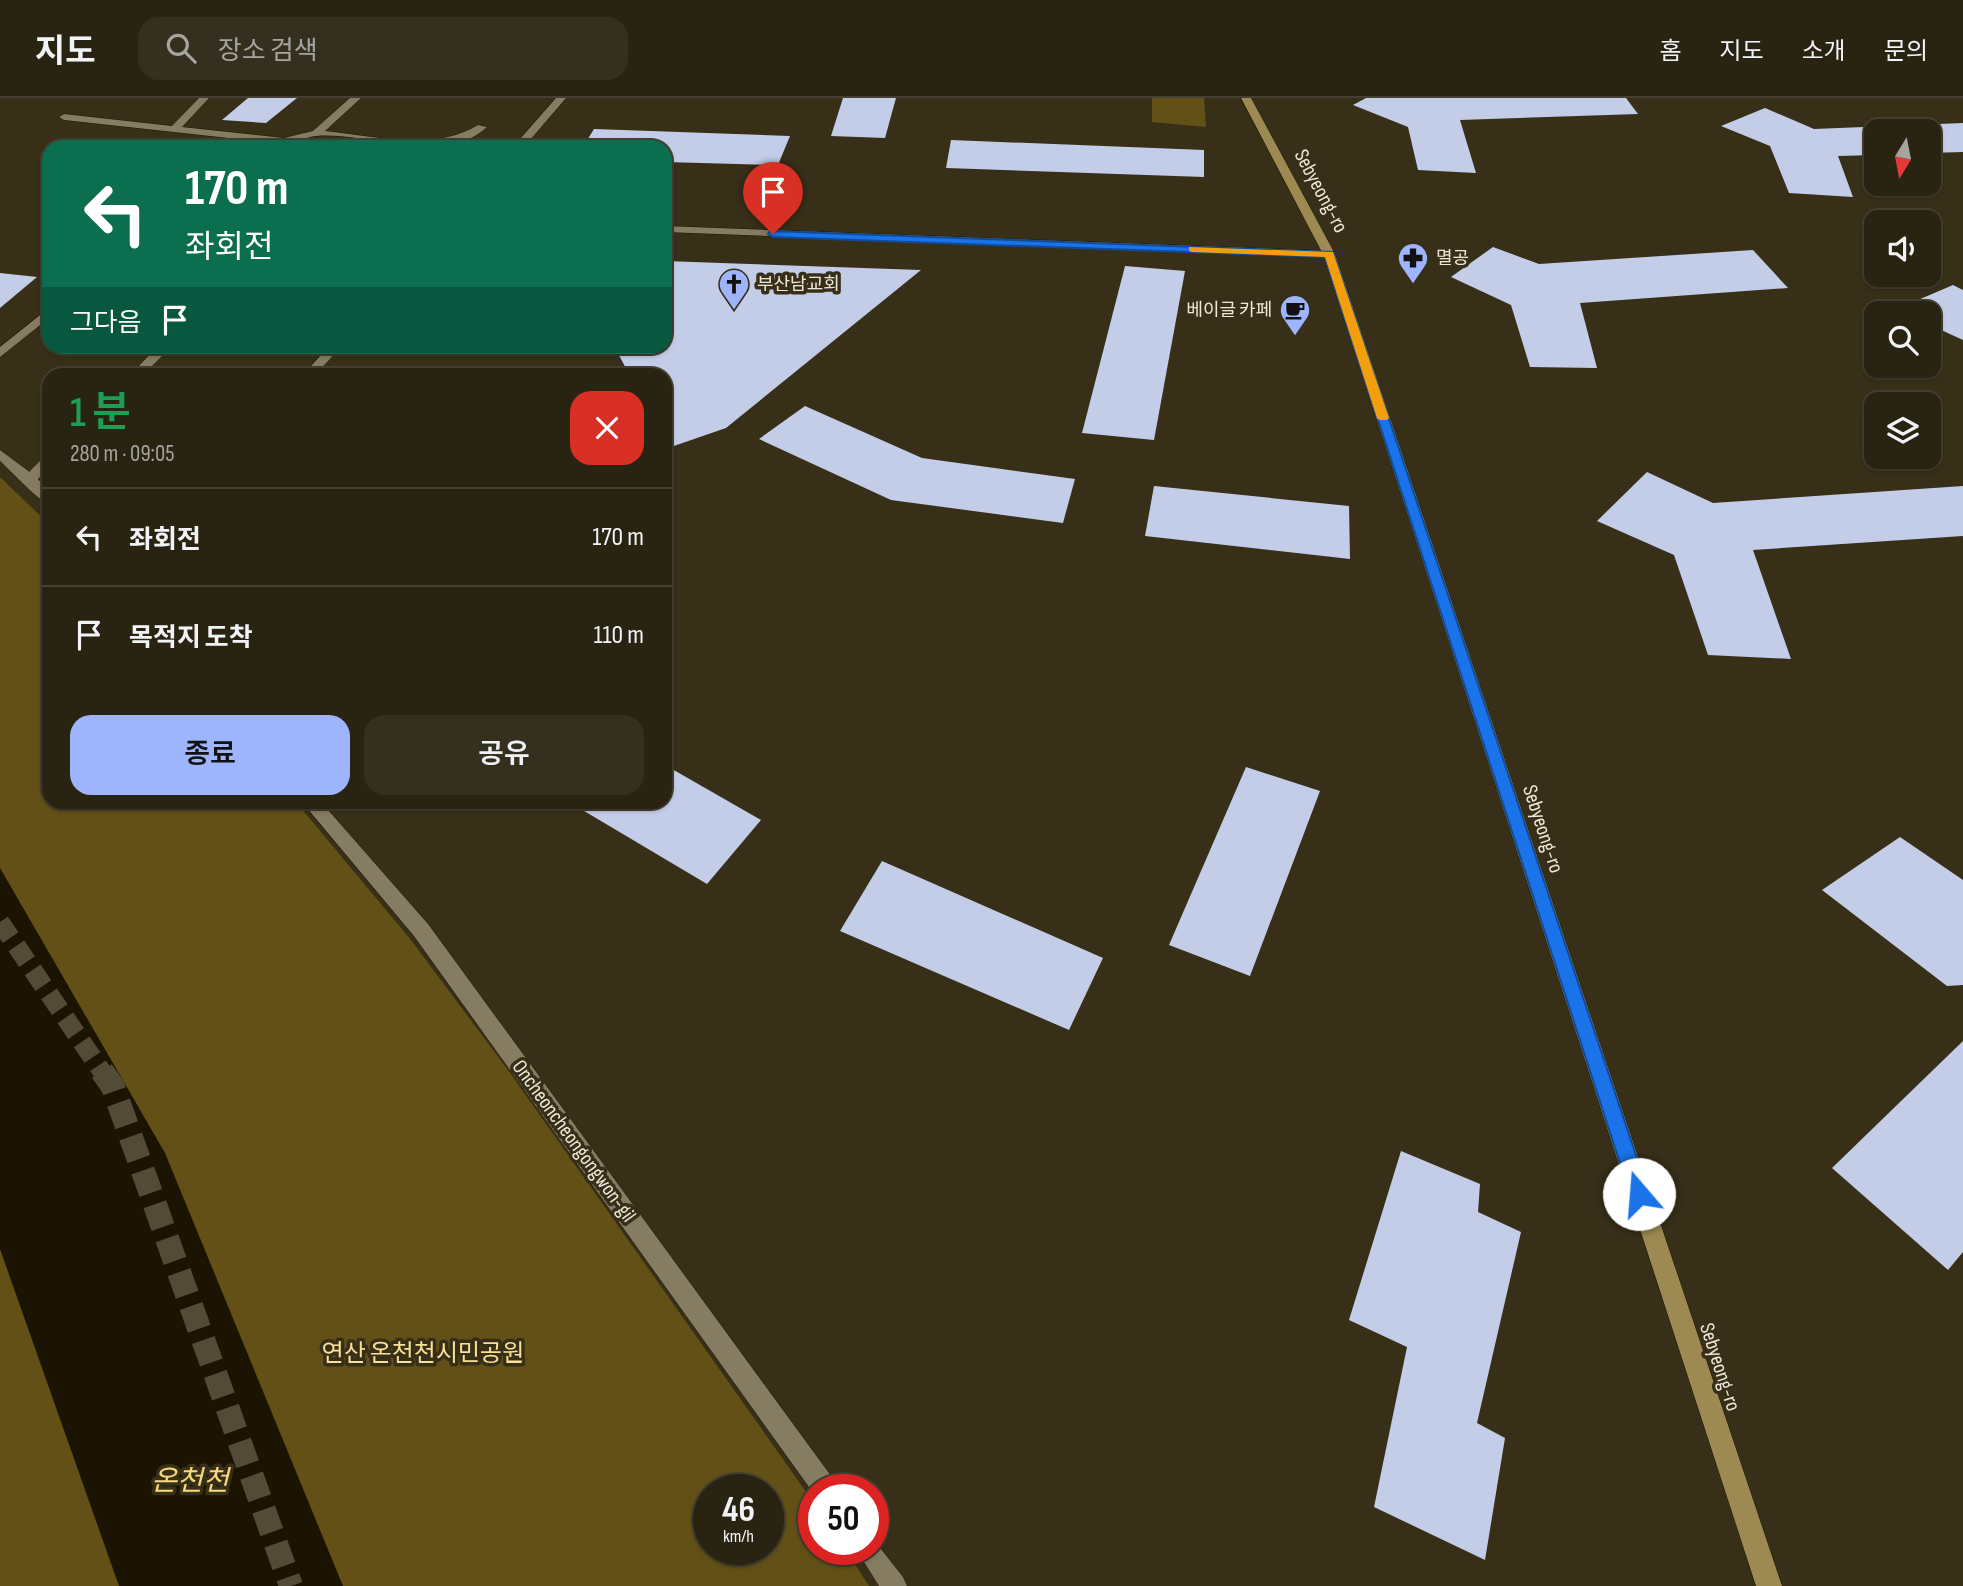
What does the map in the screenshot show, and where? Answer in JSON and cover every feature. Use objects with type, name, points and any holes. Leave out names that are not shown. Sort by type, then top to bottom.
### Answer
[{"type":"main road","name":"Sebyeong-ro","points":[[1246,98],[1329,254],[1769,1586]]},
{"type":"street","points":[[175,129],[204,98]]},
{"type":"street","points":[[317,133],[356,98]]},
{"type":"street","points":[[524,140],[561,98]]},
{"type":"street","points":[[64,117],[275,140]]},
{"type":"street","points":[[453,140],[464,138],[482,127]]},
{"type":"street","points":[[206,140],[214,133]]},
{"type":"street","points":[[288,140],[317,133],[390,140]]},
{"type":"street","points":[[672,229],[1329,254]]},
{"type":"street","points":[[0,353],[42,318]]},
{"type":"street","points":[[143,368],[158,354]]},
{"type":"street","points":[[316,368],[329,354]]},
{"type":"street","points":[[0,454],[42,492]]},
{"type":"street","points":[[30,479],[42,467]]},
{"type":"street","name":"Oncheoncheongongwon-gil","points":[[317,809],[421,930],[814,1474]]},
{"type":"street","points":[[879,1565],[894,1586]]},
{"type":"green space","points":[[1152,98],[1204,98],[1206,127],[1152,122]]},
{"type":"green space","name":"연산 온천천시민공원","points":[[0,477],[42,517],[42,809],[302,809],[411,940],[508,1070],[798,1480],[798,1565],[855,1565],[869,1586],[0,1586]]},
{"type":"water","name":"온천천","points":[[0,868],[165,1153],[343,1586],[119,1586],[0,1249]]},
{"type":"building","points":[[248,98],[297,98],[266,123],[222,120]]},
{"type":"building","points":[[843,98],[896,98],[885,138],[831,136]]},
{"type":"building","points":[[1366,98],[1626,98],[1638,114],[1460,120],[1476,173],[1418,170],[1408,127],[1353,105]]},
{"type":"building","points":[[1765,108],[1814,129],[1864,127],[1864,155],[1838,156],[1853,197],[1789,193],[1770,146],[1721,126]]},
{"type":"building","points":[[1963,123],[1963,152],[1941,153],[1941,124]]},
{"type":"building","points":[[594,129],[790,136],[778,165],[672,162],[672,140],[587,140]]},
{"type":"building","points":[[951,140],[1204,150],[1204,177],[946,168]]},
{"type":"building","points":[[1493,247],[1539,264],[1753,250],[1788,288],[1580,303],[1597,368],[1530,367],[1511,305],[1451,277]]},
{"type":"building","points":[[672,261],[921,270],[726,428],[672,447],[672,368],[626,368],[618,354],[672,354]]},
{"type":"building","points":[[1125,266],[1185,271],[1154,440],[1082,433]]},
{"type":"building","points":[[0,273],[37,277],[0,308]]},
{"type":"building","points":[[1953,285],[1963,290],[1963,340],[1941,330],[1941,301],[1916,301]]},
{"type":"building","points":[[805,406],[922,458],[1075,479],[1063,523],[891,500],[759,439]]},
{"type":"building","points":[[1647,472],[1713,503],[1963,486],[1963,536],[1753,550],[1791,659],[1708,655],[1674,555],[1597,521]]},
{"type":"building","points":[[1154,486],[1349,506],[1350,559],[1145,536]]},
{"type":"building","points":[[1246,767],[1320,791],[1250,976],[1169,945]]},
{"type":"building","points":[[672,769],[761,820],[707,884],[581,809],[672,809]]},
{"type":"building","points":[[1900,837],[1963,880],[1963,985],[1947,986],[1822,890]]},
{"type":"building","points":[[882,861],[1103,958],[1069,1030],[840,931]]},
{"type":"building","points":[[1963,1041],[1963,1252],[1948,1270],[1832,1168]]},
{"type":"building","points":[[1401,1151],[1480,1184],[1478,1212],[1521,1232],[1477,1423],[1505,1438],[1485,1560],[1374,1507],[1407,1347],[1349,1320]]},
{"type":"tunnel","points":[[0,922],[103,1073]]},
{"type":"tunnel","points":[[102,1071],[113,1087],[291,1586]]},
{"type":"slow traffic","points":[[1192,249],[1329,254],[1383,418]]},
{"type":"place","name":"멸공","points":[[1413,285]]},
{"type":"place","name":"부산남교회","points":[[734,311]]},
{"type":"place","name":"베이글 카페","points":[[1295,337]]},
{"type":"route","points":[[773,234],[1329,254],[1639,1194]]}]
